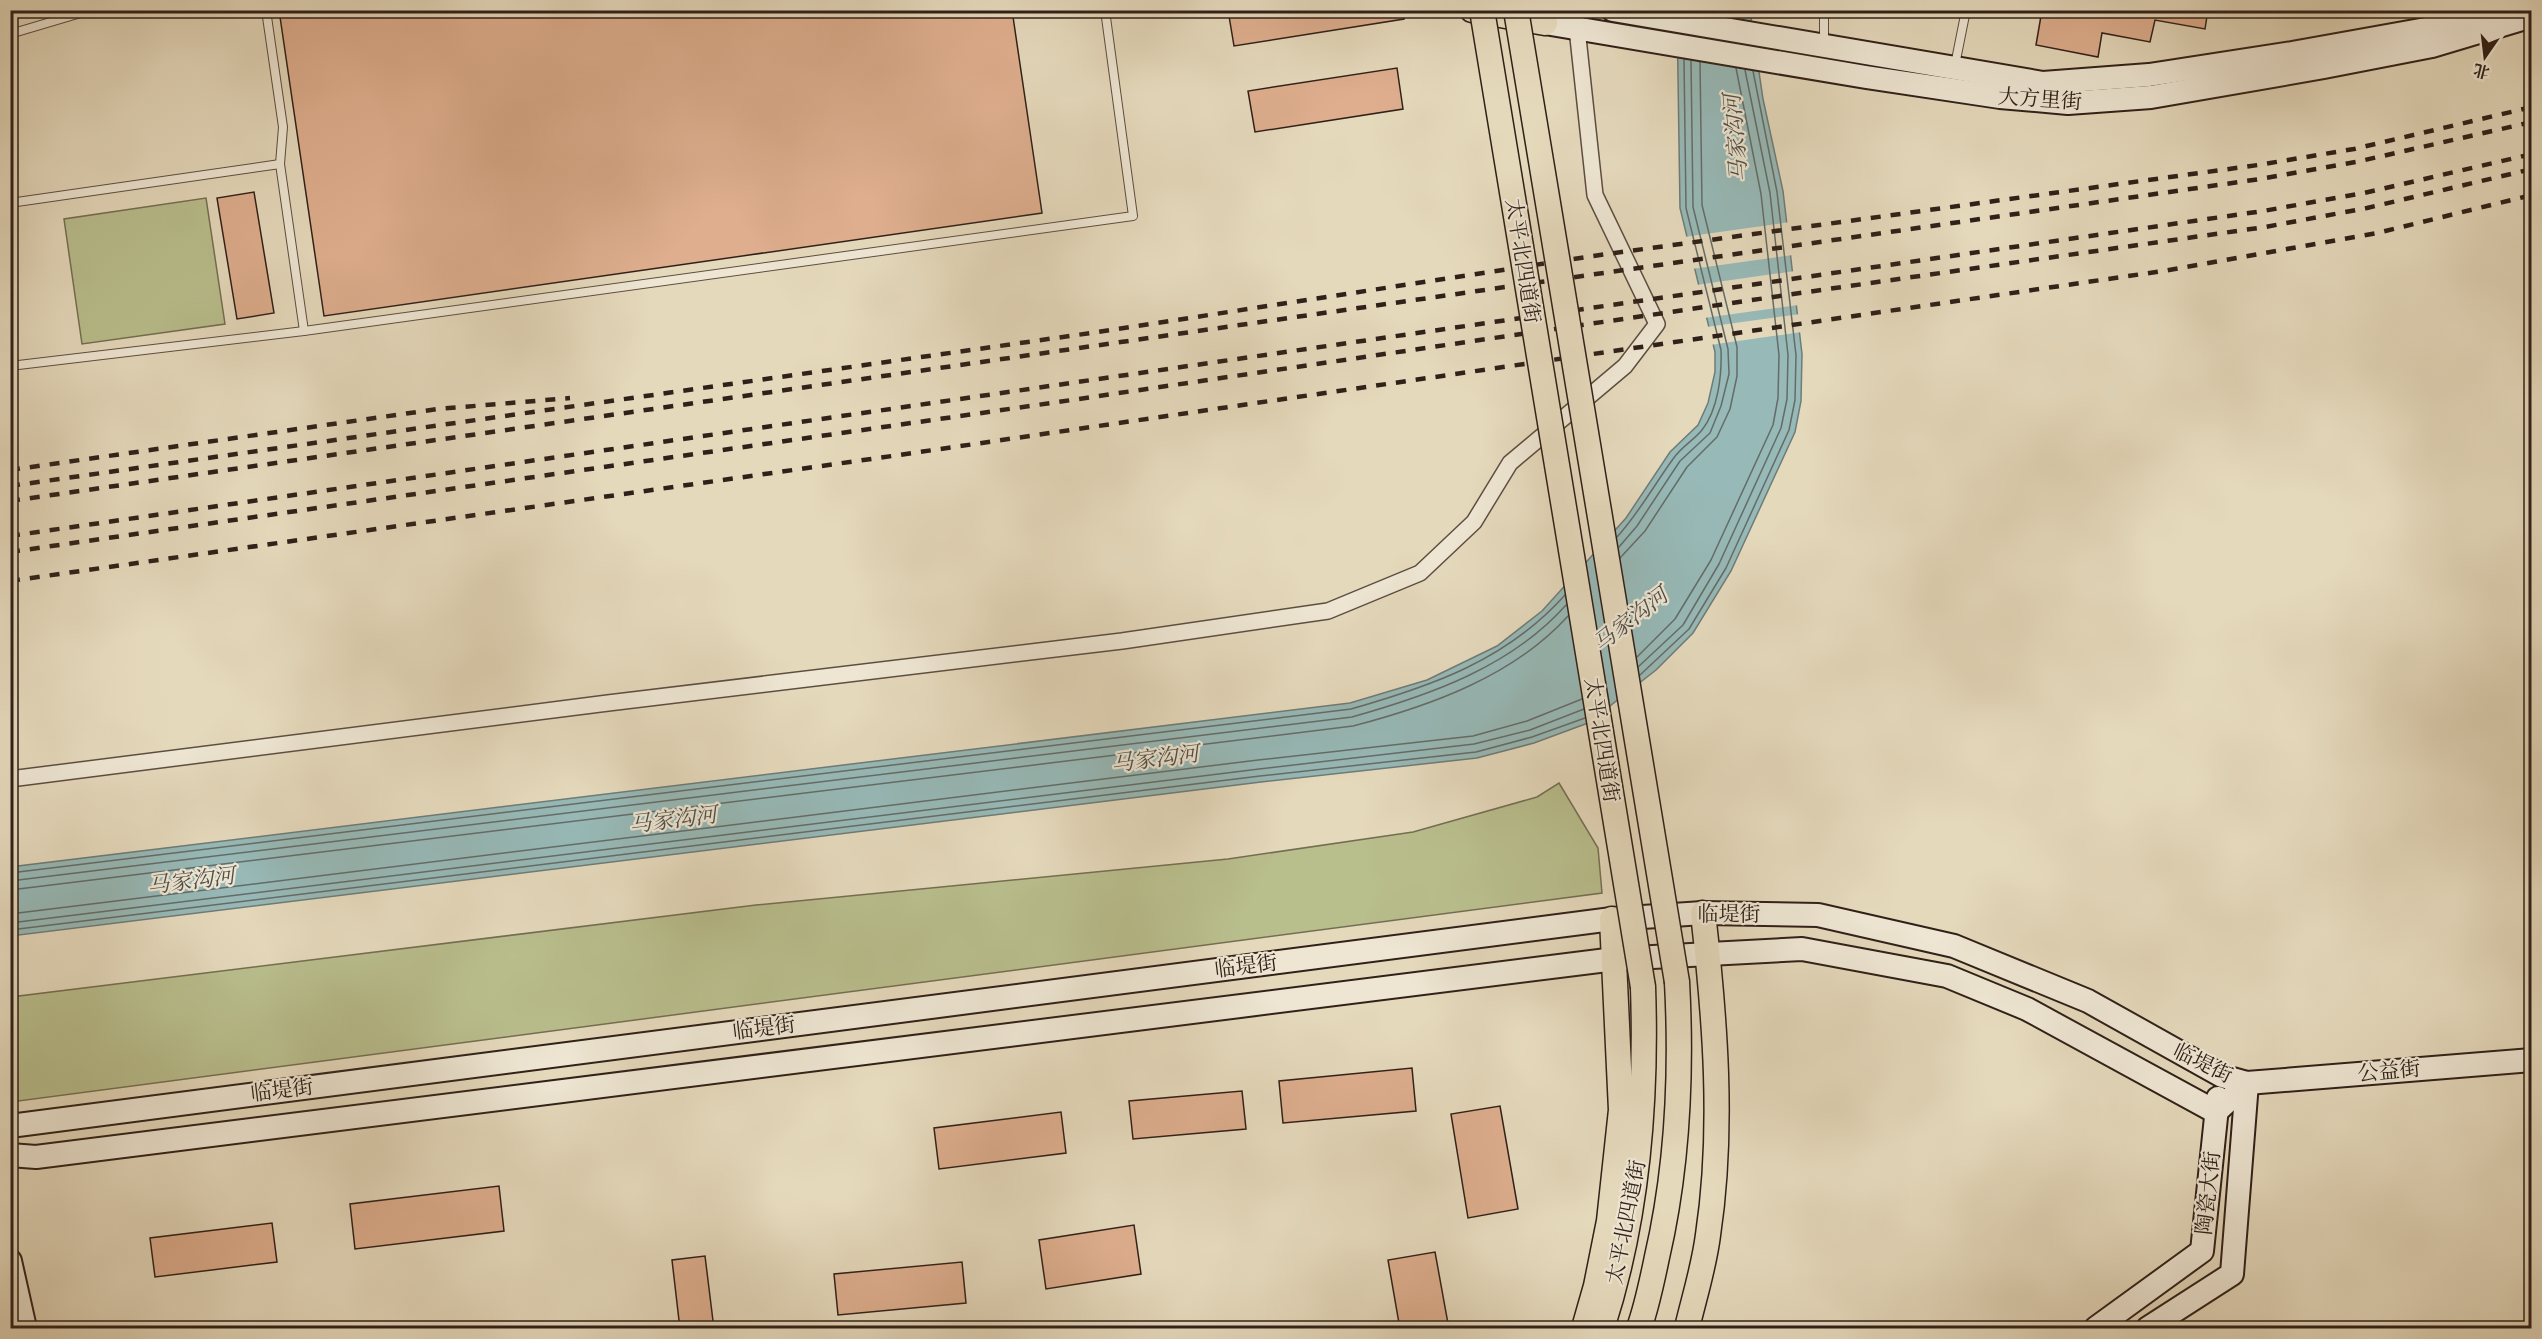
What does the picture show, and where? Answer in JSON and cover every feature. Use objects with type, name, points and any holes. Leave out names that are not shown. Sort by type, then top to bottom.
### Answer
[{"type":"main road","points":[[1472,10],[1544,17]]},
{"type":"main road","name":"太平北四道街","points":[[1482,10],[1643,987],[1644,1044],[1639,1160],[1619,1269],[1602,1329]]},
{"type":"main road","name":"太平北四道街","points":[[1516,10],[1677,982],[1679,1090],[1675,1160],[1667,1212],[1639,1329]]},
{"type":"main road","points":[[1687,1329],[1708,1236],[1714,1173],[1714,1040],[1703,913]]},
{"type":"main road","name":"太平北四道街","points":[[1584,1329],[1596,1287],[1609,1221],[1621,1110],[1612,919]]},
{"type":"street","name":"大方里街","points":[[1613,10],[2043,83],[2150,75],[2292,53],[2415,31],[2489,10]]},
{"type":"street","name":"大方里街","points":[[1544,17],[1576,20],[1644,39],[1821,69],[2030,101],[2068,103],[2114,101],[2301,71],[2432,45],[2532,16]]},
{"type":"street","points":[[10,779],[1122,641],[1328,611],[1420,573],[1474,522],[1510,463],[1624,366],[1657,324],[1595,195],[1576,20]]},
{"type":"street","name":"临堤街","points":[[10,1126],[1612,919],[1703,913],[1818,915],[1954,946],[2088,1001],[2222,1076],[2247,1083]]},
{"type":"street","name":"临堤街","points":[[10,1155],[36,1157],[1615,959],[1708,956],[1802,949],[1947,976],[2027,1009],[2216,1112],[2247,1083]]},
{"type":"street","name":"公益街","points":[[2247,1083],[2532,1060]]},
{"type":"street","name":"陶瓷大街","points":[[2096,1329],[2202,1251],[2216,1112],[2222,1076]]},
{"type":"street","name":"陶瓷大街","points":[[2148,1329],[2232,1274],[2247,1083]]},
{"type":"street","points":[[10,1261],[25,1329]]},
{"type":"lane","points":[[10,34],[91,10]]},
{"type":"lane","points":[[266,10],[283,127],[280,164],[304,331]]},
{"type":"lane","points":[[10,366],[304,331],[1133,216],[1105,10]]},
{"type":"lane","points":[[1824,10],[1824,46]]},
{"type":"lane","points":[[1954,69],[1966,10]]},
{"type":"lane","points":[[10,203],[280,164]]},
{"type":"green space","points":[[206,198],[225,324],[82,344],[64,219]]},
{"type":"green space","points":[[1559,783],[1598,848],[1602,893],[11,1102],[11,997],[756,905],[1228,859],[1413,832],[1537,797]]},
{"type":"water","name":"马家沟河","points":[[1677,11],[1750,11],[1763,99],[1783,191],[1802,354],[1801,401],[1795,432],[1731,571],[1693,633],[1656,670],[1588,723],[1534,743],[1477,758],[1261,782],[11,936],[10,867],[1350,703],[1427,680],[1497,646],[1542,611],[1626,518],[1670,452],[1698,425],[1708,403],[1715,372],[1715,352],[1680,208]]},
{"type":"pier","points":[[1790,222],[1793,255],[1692,269],[1684,237]]},
{"type":"pier","points":[[1795,271],[1799,305],[1704,318],[1696,285]]},
{"type":"pier","points":[[1800,314],[1802,332],[1710,345],[1706,327]]},
{"type":"building","points":[[279,10],[1012,10],[1042,213],[324,316]]},
{"type":"building","points":[[1228,10],[1404,10],[1404,19],[1234,46]]},
{"type":"building","points":[[2042,10],[2208,10],[2205,29],[2155,20],[2150,42],[2102,33],[2098,57],[2036,45]]},
{"type":"building","points":[[1397,68],[1403,109],[1255,132],[1248,91]]},
{"type":"building","points":[[254,192],[274,313],[237,319],[217,198]]},
{"type":"building","points":[[1412,1068],[1416,1111],[1283,1123],[1279,1081]]},
{"type":"building","points":[[1242,1091],[1246,1129],[1133,1139],[1129,1101]]},
{"type":"building","points":[[1500,1106],[1518,1209],[1468,1218],[1451,1114]]},
{"type":"building","points":[[1061,1112],[1066,1153],[939,1169],[934,1128]]},
{"type":"building","points":[[499,1186],[504,1231],[355,1249],[350,1204]]},
{"type":"building","points":[[272,1223],[277,1262],[155,1277],[150,1238]]},
{"type":"building","points":[[1134,1225],[1141,1274],[1046,1289],[1039,1240]]},
{"type":"building","points":[[1435,1252],[1449,1329],[1400,1329],[1388,1260]]},
{"type":"building","points":[[705,1256],[714,1329],[680,1329],[672,1260]]},
{"type":"building","points":[[962,1262],[966,1303],[838,1315],[834,1274]]},
{"type":"railway","points":[[10,486],[1098,332],[1600,255],[2258,165],[2354,149],[2532,107]]},
{"type":"railway","points":[[10,501],[2260,179],[2356,162],[2532,122]]},
{"type":"railway","points":[[10,536],[2263,211],[2364,193],[2532,154]]},
{"type":"railway","points":[[10,552],[2265,227],[2367,208],[2532,169]]},
{"type":"railway","points":[[10,581],[899,455],[2163,271],[2377,233],[2532,195]]},
{"type":"railway","points":[[10,470],[438,409],[570,398]]}]
